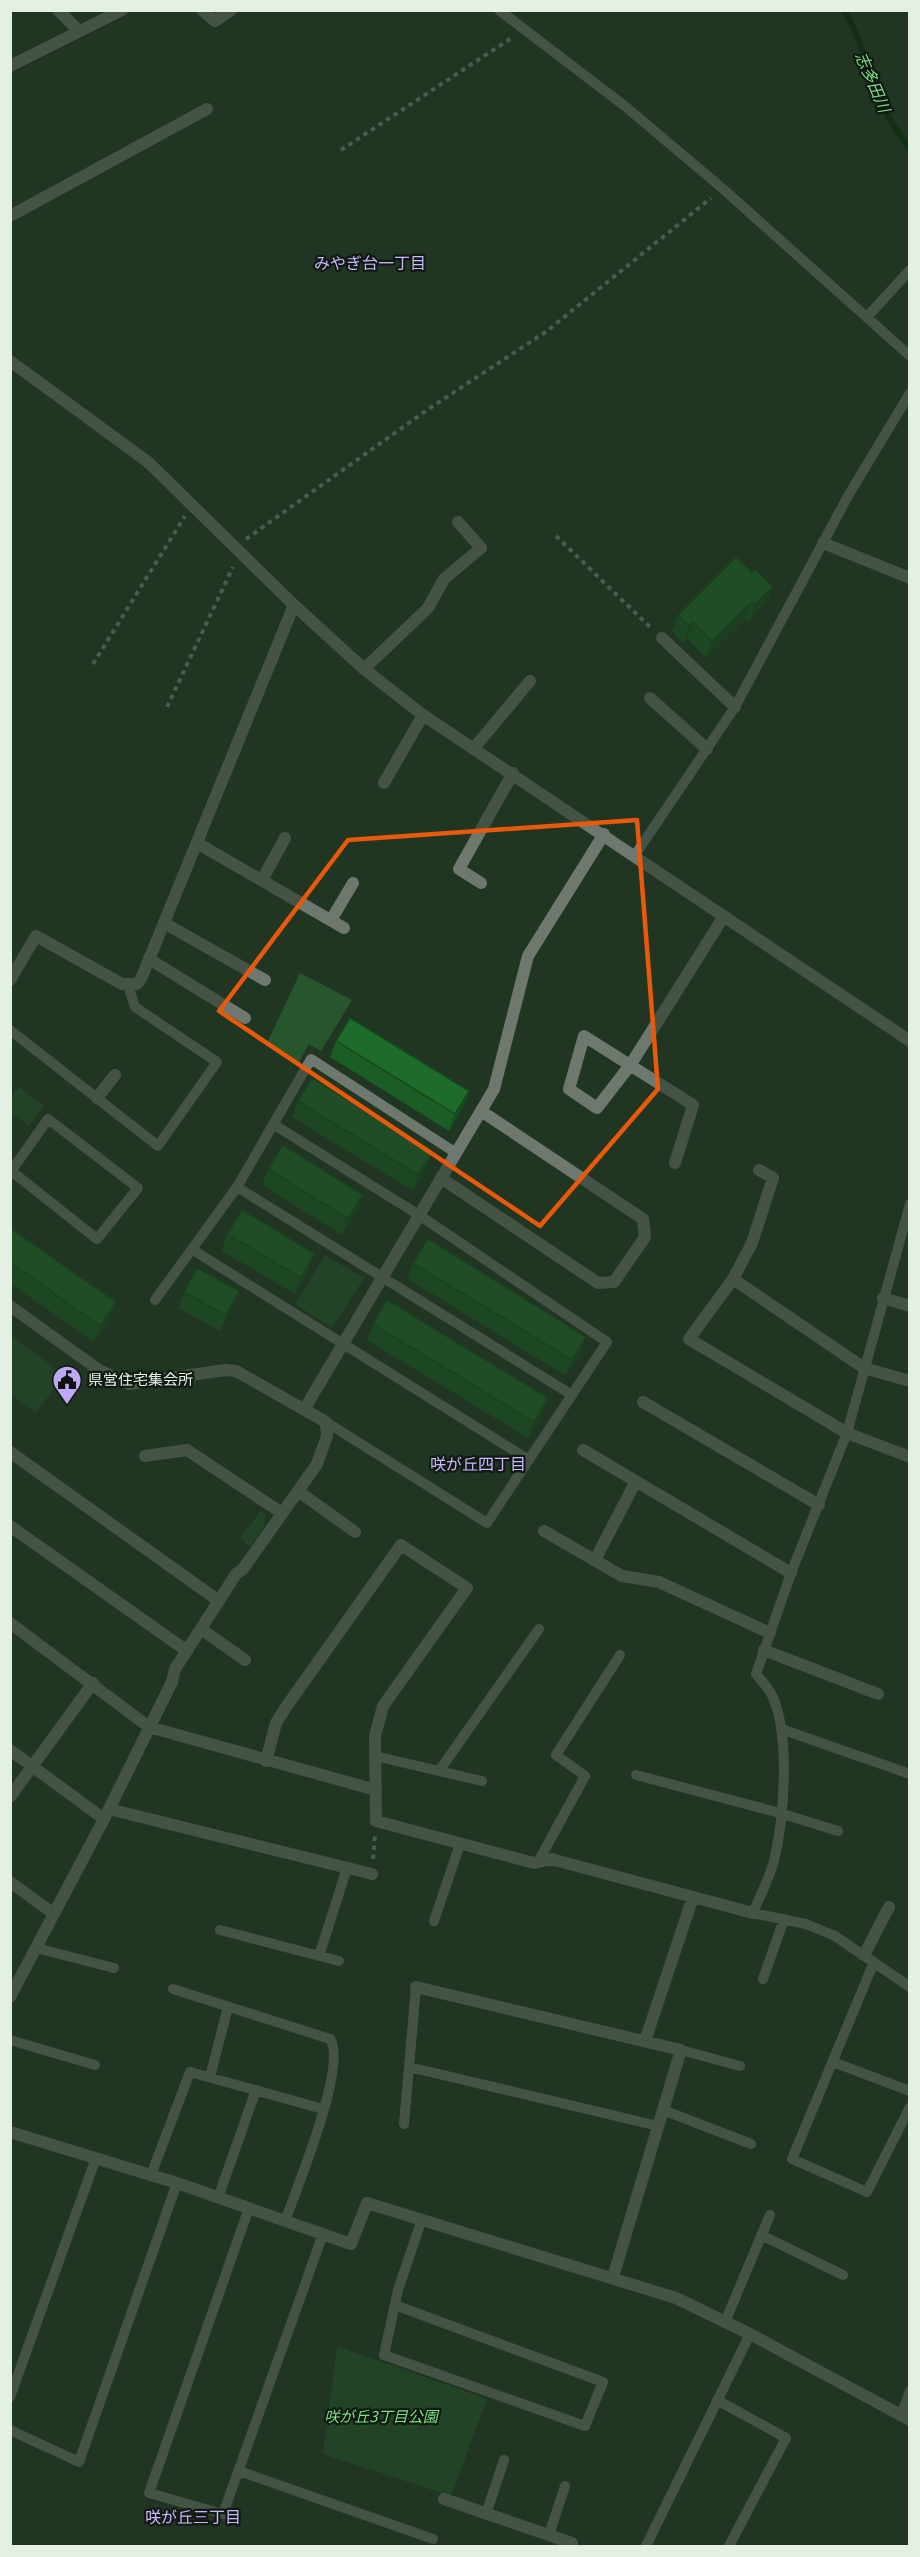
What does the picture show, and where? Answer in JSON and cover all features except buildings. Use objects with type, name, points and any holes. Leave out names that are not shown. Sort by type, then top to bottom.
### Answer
[{"type":"street","points":[[58,10],[79,31]]},
{"type":"street","points":[[10,66],[122,10]]},
{"type":"street","points":[[202,10],[215,21],[231,10]]},
{"type":"street","points":[[10,216],[207,109]]},
{"type":"street","points":[[10,361],[148,462],[294,605],[364,669],[423,715],[604,834],[909,1041]]},
{"type":"street","points":[[364,669],[428,608],[444,579],[481,548],[458,522]]},
{"type":"street","points":[[823,543],[909,578]]},
{"type":"street","points":[[10,980],[36,936],[128,985],[137,984],[141,980],[294,605]]},
{"type":"street","points":[[662,638],[735,707]]},
{"type":"street","points":[[474,748],[530,681]]},
{"type":"street","points":[[650,698],[707,749]]},
{"type":"street","points":[[384,783],[423,715]]},
{"type":"street","points":[[481,883],[459,869],[513,773]]},
{"type":"street","points":[[305,1408],[494,1089],[528,956],[604,834]]},
{"type":"street","points":[[262,880],[285,838]]},
{"type":"street","points":[[197,843],[345,928]]},
{"type":"street","points":[[331,920],[353,883]]},
{"type":"street","points":[[675,1163],[693,1105],[631,1064],[584,1036],[569,1089],[597,1108],[631,1064],[724,916]]},
{"type":"street","points":[[164,922],[265,980]]},
{"type":"street","points":[[150,959],[245,1018]]},
{"type":"street","points":[[97,1098],[115,1075]]},
{"type":"street","points":[[441,1179],[598,1283],[614,1282],[645,1237],[643,1219],[481,1111]]},
{"type":"street","points":[[759,1170],[773,1178],[752,1244],[733,1279],[689,1339],[847,1433],[909,1457]]},
{"type":"street","points":[[733,1279],[864,1368],[909,1381]]},
{"type":"street","points":[[883,1298],[909,1306]]},
{"type":"street","points":[[10,1306],[99,1370],[129,1384],[225,1370],[236,1371],[305,1408],[326,1422],[327,1436],[317,1464],[219,1600],[175,1669],[172,1682],[106,1814],[10,1997]]},
{"type":"street","points":[[643,1402],[819,1505]]},
{"type":"street","points":[[145,1456],[187,1450],[282,1513]]},
{"type":"street","points":[[584,1450],[791,1573]]},
{"type":"street","points":[[10,1452],[219,1600]]},
{"type":"street","points":[[595,1560],[636,1481]]},
{"type":"street","points":[[298,1491],[355,1532]]},
{"type":"street","points":[[10,1526],[187,1651]]},
{"type":"street","points":[[544,1531],[622,1576],[659,1582],[770,1633]]},
{"type":"street","points":[[266,1761],[276,1723],[401,1545],[466,1588],[383,1706],[375,1736],[376,1821],[534,1863],[551,1859],[753,1913]]},
{"type":"street","points":[[10,1623],[149,1727],[376,1790]]},
{"type":"street","points":[[201,1629],[244,1660]]},
{"type":"street","points":[[764,1650],[878,1694]]},
{"type":"street","points":[[10,1797],[93,1683]]},
{"type":"street","points":[[10,1750],[106,1814],[372,1875]]},
{"type":"street","points":[[10,1882],[54,1914]]},
{"type":"street","points":[[645,2041],[693,1897]]},
{"type":"street","points":[[869,1959],[889,1907]]},
{"type":"street","points":[[416,1987],[681,2050],[613,2277]]},
{"type":"street","points":[[10,2132],[177,2183],[351,2244],[368,2203],[613,2277],[676,2298],[750,2334],[905,2418]]},
{"type":"street","points":[[444,2499],[572,2543],[571,2547]]},
{"type":"lane","points":[[499,10],[626,107],[722,188],[909,356]]},
{"type":"lane","points":[[867,317],[909,270]]},
{"type":"lane","points":[[635,855],[735,707],[823,543],[909,393]]},
{"type":"lane","points":[[10,1030],[158,1146],[218,1062],[135,1007],[128,985]]},
{"type":"lane","points":[[155,1300],[237,1187],[311,1059],[456,1153]]},
{"type":"lane","points":[[48,1119],[138,1188],[97,1239],[11,1170],[48,1119]]},
{"type":"lane","points":[[273,1124],[419,1215],[607,1342],[487,1523],[326,1422]]},
{"type":"lane","points":[[237,1187],[572,1395]]},
{"type":"lane","points":[[909,1204],[847,1433],[791,1573],[756,1674],[768,1687],[775,1702],[781,1729],[780,1813],[774,1862],[753,1913],[806,1924],[835,1936],[909,1987]]},
{"type":"lane","points":[[193,1250],[529,1460]]},
{"type":"lane","points":[[439,1771],[539,1629]]},
{"type":"lane","points":[[538,1862],[585,1776],[556,1755],[620,1655]]},
{"type":"lane","points":[[781,1729],[909,1774]]},
{"type":"lane","points":[[375,1756],[482,1780]]},
{"type":"lane","points":[[636,1775],[780,1813],[837,1831]]},
{"type":"lane","points":[[434,1921],[460,1844]]},
{"type":"lane","points":[[319,1956],[347,1868]]},
{"type":"lane","points":[[763,1979],[783,1919]]},
{"type":"lane","points":[[220,1930],[339,1961]]},
{"type":"lane","points":[[36,1948],[114,1968]]},
{"type":"lane","points":[[869,1959],[833,2062],[792,2159],[867,2193],[909,2107]]},
{"type":"lane","points":[[404,2124],[416,1987]]},
{"type":"lane","points":[[173,1989],[330,2039],[335,2046],[332,2084],[285,2221]]},
{"type":"lane","points":[[210,2077],[228,2007]]},
{"type":"lane","points":[[10,2040],[95,2065]]},
{"type":"lane","points":[[681,2050],[741,2066]]},
{"type":"lane","points":[[833,2062],[909,2091]]},
{"type":"lane","points":[[409,2067],[658,2126]]},
{"type":"lane","points":[[152,2175],[190,2072],[323,2109]]},
{"type":"lane","points":[[218,2198],[256,2090]]},
{"type":"lane","points":[[663,2110],[751,2144]]},
{"type":"lane","points":[[10,2397],[96,2158]]},
{"type":"lane","points":[[10,2430],[79,2462],[177,2183]]},
{"type":"lane","points":[[249,2208],[149,2493],[223,2514],[323,2234]]},
{"type":"lane","points":[[725,2322],[770,2215]]},
{"type":"lane","points":[[395,2305],[603,2382],[585,2426],[384,2355],[395,2305],[422,2220]]},
{"type":"lane","points":[[761,2235],[843,2275]]},
{"type":"lane","points":[[646,2547],[750,2334]]},
{"type":"lane","points":[[905,2418],[909,2391]]},
{"type":"lane","points":[[717,2400],[786,2438],[729,2547]]},
{"type":"lane","points":[[486,2514],[504,2460]]},
{"type":"lane","points":[[239,2471],[433,2540]]},
{"type":"lane","points":[[549,2535],[566,2486]]},
{"type":"path","points":[[341,150],[523,30]]},
{"type":"path","points":[[167,707],[238,549],[427,410],[548,331],[651,249],[722,188]]},
{"type":"path","points":[[93,664],[192,505]]},
{"type":"path","points":[[556,536],[662,638]]},
{"type":"path","points":[[372,1875],[376,1821]]},
{"type":"highlighted area","points":[[637,820],[658,1089],[540,1226],[219,1011],[348,840]]},
{"type":"green space","points":[[300,973],[352,1000],[321,1051],[309,1044],[297,1065],[266,1045]]},
{"type":"green space","points":[[19,1087],[44,1106],[29,1126],[11,1112],[11,1097]]},
{"type":"green space","points":[[325,1255],[364,1278],[332,1328],[295,1304]]},
{"type":"green space","points":[[10,1335],[64,1375],[36,1413],[11,1394]]},
{"type":"green space","points":[[261,1511],[265,1516],[264,1527],[250,1547],[240,1538]]},
{"type":"green space","name":"咲が丘3丁目公園","points":[[337,2346],[487,2399],[451,2496],[323,2454]]},
{"type":"waterway","name":"志多田川","points":[[844,10],[854,29],[888,117],[910,150]]},
{"type":"place","name":"県営住宅集会所","points":[[67,1406]]},
{"type":"district","name":"みやぎ台一丁目","points":[[370,263]]},
{"type":"district","name":"咲が丘四丁目","points":[[478,1464]]},
{"type":"district","name":"咲が丘三丁目","points":[[193,2517]]}]
